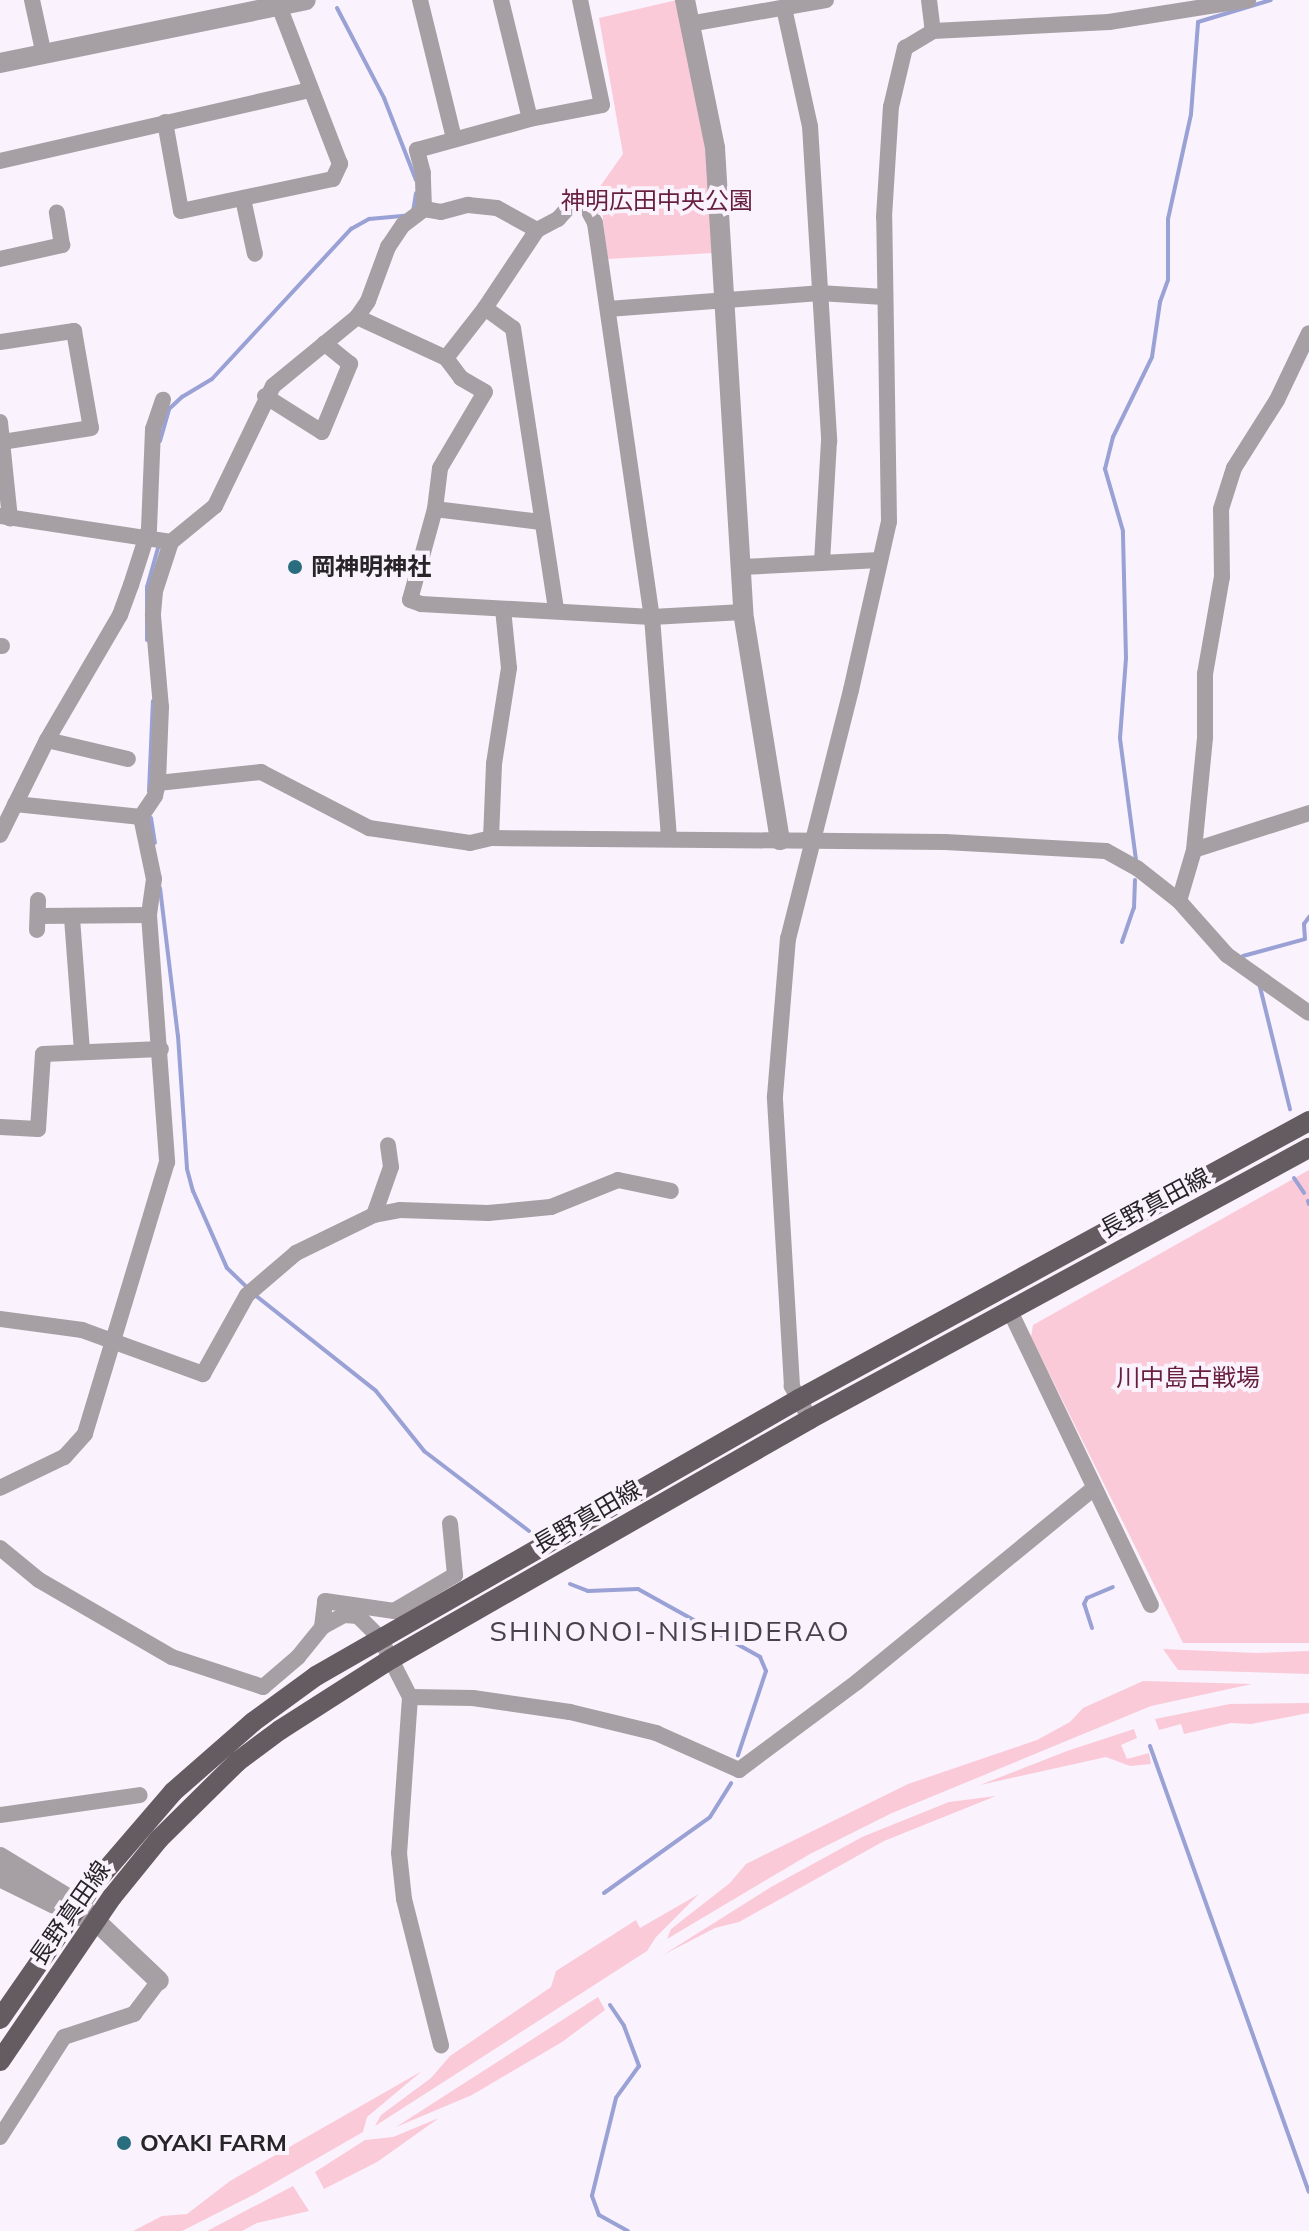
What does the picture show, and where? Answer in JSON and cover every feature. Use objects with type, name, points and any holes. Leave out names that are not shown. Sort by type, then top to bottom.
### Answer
[{"type":"main road","name":"長野真田線","points":[[0,2019],[76,1909],[145,1823],[209,1758],[282,1700],[380,1638],[398,1618],[1309,1121]]},
{"type":"main road","name":"長野真田線","points":[[0,2061],[94,1922],[159,1839],[237,1762],[330,1696],[810,1419],[1309,1148]]},
{"type":"street","points":[[32,0],[44,55]]},
{"type":"street","points":[[0,63],[306,0]]},
{"type":"street","points":[[420,0],[454,138]]},
{"type":"street","points":[[501,0],[530,119]]},
{"type":"street","points":[[424,209],[423,173],[417,150],[530,119],[602,105],[580,0]]},
{"type":"street","points":[[685,0],[715,148],[743,612],[780,840]]},
{"type":"street","points":[[689,24],[826,0]]},
{"type":"street","points":[[929,0],[933,31]]},
{"type":"street","points":[[810,1419],[792,1386],[775,1096],[788,939],[889,522],[884,217],[891,107],[905,48],[933,31],[1109,22],[1150,8],[1248,0]]},
{"type":"street","points":[[165,122],[181,211],[333,179],[340,164],[279,6]]},
{"type":"street","points":[[784,8],[810,126],[829,441],[822,563]]},
{"type":"street","points":[[0,161],[311,90]]},
{"type":"street","points":[[243,199],[255,254]]},
{"type":"street","points":[[446,358],[485,308],[537,230],[558,219],[574,201],[586,206],[595,223],[652,617],[669,837]]},
{"type":"street","points":[[0,1488],[64,1457],[85,1434],[167,1162],[149,915],[154,879],[141,817],[155,796],[158,783],[161,707],[153,616],[155,591],[171,542],[215,506],[265,396],[357,317],[368,301],[388,247],[403,225],[424,209],[441,212],[468,205],[497,208],[537,230]]},
{"type":"street","points":[[0,259],[62,245],[57,212]]},
{"type":"street","points":[[608,309],[819,293],[884,297]]},
{"type":"street","points":[[485,308],[513,328],[556,610]]},
{"type":"street","points":[[357,317],[446,358],[461,378],[485,392],[440,468],[435,509],[410,600],[503,609],[652,617],[743,612]]},
{"type":"street","points":[[0,342],[74,331],[91,428],[3,442]]},
{"type":"street","points":[[1179,901],[1194,850],[1205,737],[1205,674],[1222,577],[1221,509],[1234,468],[1277,400],[1309,333]]},
{"type":"street","points":[[265,396],[322,432],[350,364],[324,343]]},
{"type":"street","points":[[0,835],[47,740],[120,615],[149,529],[153,429],[163,400]]},
{"type":"street","points":[[0,422],[5,517],[171,542]]},
{"type":"street","points":[[435,509],[541,522]]},
{"type":"street","points":[[742,567],[880,560]]},
{"type":"street","points":[[491,838],[494,764],[509,668],[503,609]]},
{"type":"street","points":[[47,740],[128,759]]},
{"type":"street","points":[[158,783],[261,772],[369,828],[470,843],[491,838],[669,837],[945,842],[1106,851],[1137,868],[1179,901],[1227,955],[1309,1013]]},
{"type":"street","points":[[15,804],[141,817]]},
{"type":"street","points":[[1194,850],[1309,813]]},
{"type":"street","points":[[37,915],[72,918],[149,915]]},
{"type":"street","points":[[72,918],[82,1052]]},
{"type":"street","points":[[0,1127],[38,1129],[43,1054],[161,1049]]},
{"type":"street","points":[[374,1215],[391,1167],[388,1145]]},
{"type":"street","points":[[0,1319],[82,1330],[203,1374],[251,1291],[296,1253],[374,1215],[400,1210],[488,1213],[551,1207],[618,1180],[671,1191]]},
{"type":"street","points":[[1010,1311],[1151,1605]]},
{"type":"street","points":[[410,1697],[473,1698],[570,1712],[656,1733],[739,1770],[857,1682],[1094,1488]]},
{"type":"street","points":[[450,1523],[459,1583]]},
{"type":"street","points":[[0,1548],[39,1580],[172,1657],[263,1687],[298,1657],[322,1627],[353,1610],[398,1618]]},
{"type":"street","points":[[353,1610],[367,1621],[380,1638],[410,1697],[399,1853],[404,1899],[441,2045]]},
{"type":"street","points":[[0,1815],[140,1795]]},
{"type":"street","points":[[0,1857],[94,1922],[159,1981],[134,2014],[64,2037],[0,2137]]},
{"type":"street","points":[[0,1877],[76,1909]]},
{"type":"green space","name":"神明広田中央公園","points":[[677,0],[710,161],[713,253],[608,259],[599,188],[623,154],[599,18]]},
{"type":"green space","name":"川中島古戦場","points":[[1309,1170],[1309,1643],[1183,1643],[1031,1337],[1033,1325]]},
{"type":"green space","points":[[1163,1649],[1256,1653],[1309,1651],[1309,1674],[1178,1670]]},
{"type":"green space","points":[[1143,1681],[1252,1684],[1151,1706],[892,1813],[810,1854],[667,1939],[671,1929],[730,1883],[746,1864],[908,1784],[1037,1740],[1070,1722],[1083,1708]]},
{"type":"green space","points":[[1309,1703],[1309,1713],[1251,1724],[1231,1723],[1184,1734],[1181,1724],[1159,1730],[1155,1719],[1230,1704]]},
{"type":"green space","points":[[1134,1729],[1137,1738],[1121,1745],[1127,1759],[1149,1753],[1151,1764],[1130,1766],[1106,1757],[980,1785],[1067,1751]]},
{"type":"green space","points":[[996,1796],[884,1841],[739,1922],[715,1928],[663,1955],[771,1887],[862,1837],[949,1802]]},
{"type":"green space","points":[[699,1894],[656,1937],[647,1951],[375,2126],[381,2115],[431,2078],[450,2056],[551,1987],[556,1971],[636,1920],[640,1928]]},
{"type":"green space","points":[[598,1997],[605,2010],[562,2042],[472,2095],[396,2127]]},
{"type":"green space","points":[[422,2071],[367,2117],[363,2132],[255,2194],[182,2231],[133,2231],[162,2216],[187,2214],[230,2181]]},
{"type":"green space","points":[[439,2118],[377,2162],[324,2189],[315,2172],[365,2140],[393,2137]]},
{"type":"green space","points":[[293,2186],[309,2211],[257,2223],[242,2231],[207,2231]]},
{"type":"waterway","points":[[1136,860],[1120,738],[1126,658],[1123,531],[1105,469],[1113,437],[1152,357],[1160,302],[1168,280],[1168,219],[1191,114],[1198,22],[1271,0]]},
{"type":"waterway","points":[[337,8],[384,98],[416,180]]},
{"type":"waterway","points":[[413,212],[416,193]]},
{"type":"waterway","points":[[160,441],[169,409],[182,397],[212,379],[351,229],[369,219],[405,216]]},
{"type":"waterway","points":[[147,640],[147,587],[158,548]]},
{"type":"waterway","points":[[149,791],[153,701]]},
{"type":"waterway","points":[[151,818],[155,843]]},
{"type":"waterway","points":[[1122,942],[1134,908],[1135,880]]},
{"type":"waterway","points":[[160,888],[178,1036],[187,1169],[193,1191],[227,1268],[249,1289]]},
{"type":"waterway","points":[[1243,956],[1305,939],[1304,924],[1309,917]]},
{"type":"waterway","points":[[1260,987],[1290,1109]]},
{"type":"waterway","points":[[1294,1178],[1304,1193]]},
{"type":"waterway","points":[[255,1295],[376,1391],[424,1451],[529,1531]]},
{"type":"waterway","points":[[570,1584],[588,1591],[638,1589],[760,1657],[766,1671],[738,1755]]},
{"type":"waterway","points":[[1092,1628],[1084,1604],[1087,1598],[1113,1587]]},
{"type":"waterway","points":[[1150,1746],[1309,2192]]},
{"type":"waterway","points":[[604,1893],[710,1817],[731,1783]]},
{"type":"waterway","points":[[610,2005],[624,2026],[639,2066],[616,2098],[592,2196],[599,2215],[628,2231]]},
{"type":"place","name":"岡神明神社","points":[[295,567]]},
{"type":"place","name":"OYAKI FARM","points":[[124,2143]]},
{"type":"district","name":"SHINONOI-NISHIDERAO","points":[[670,1631]]}]
